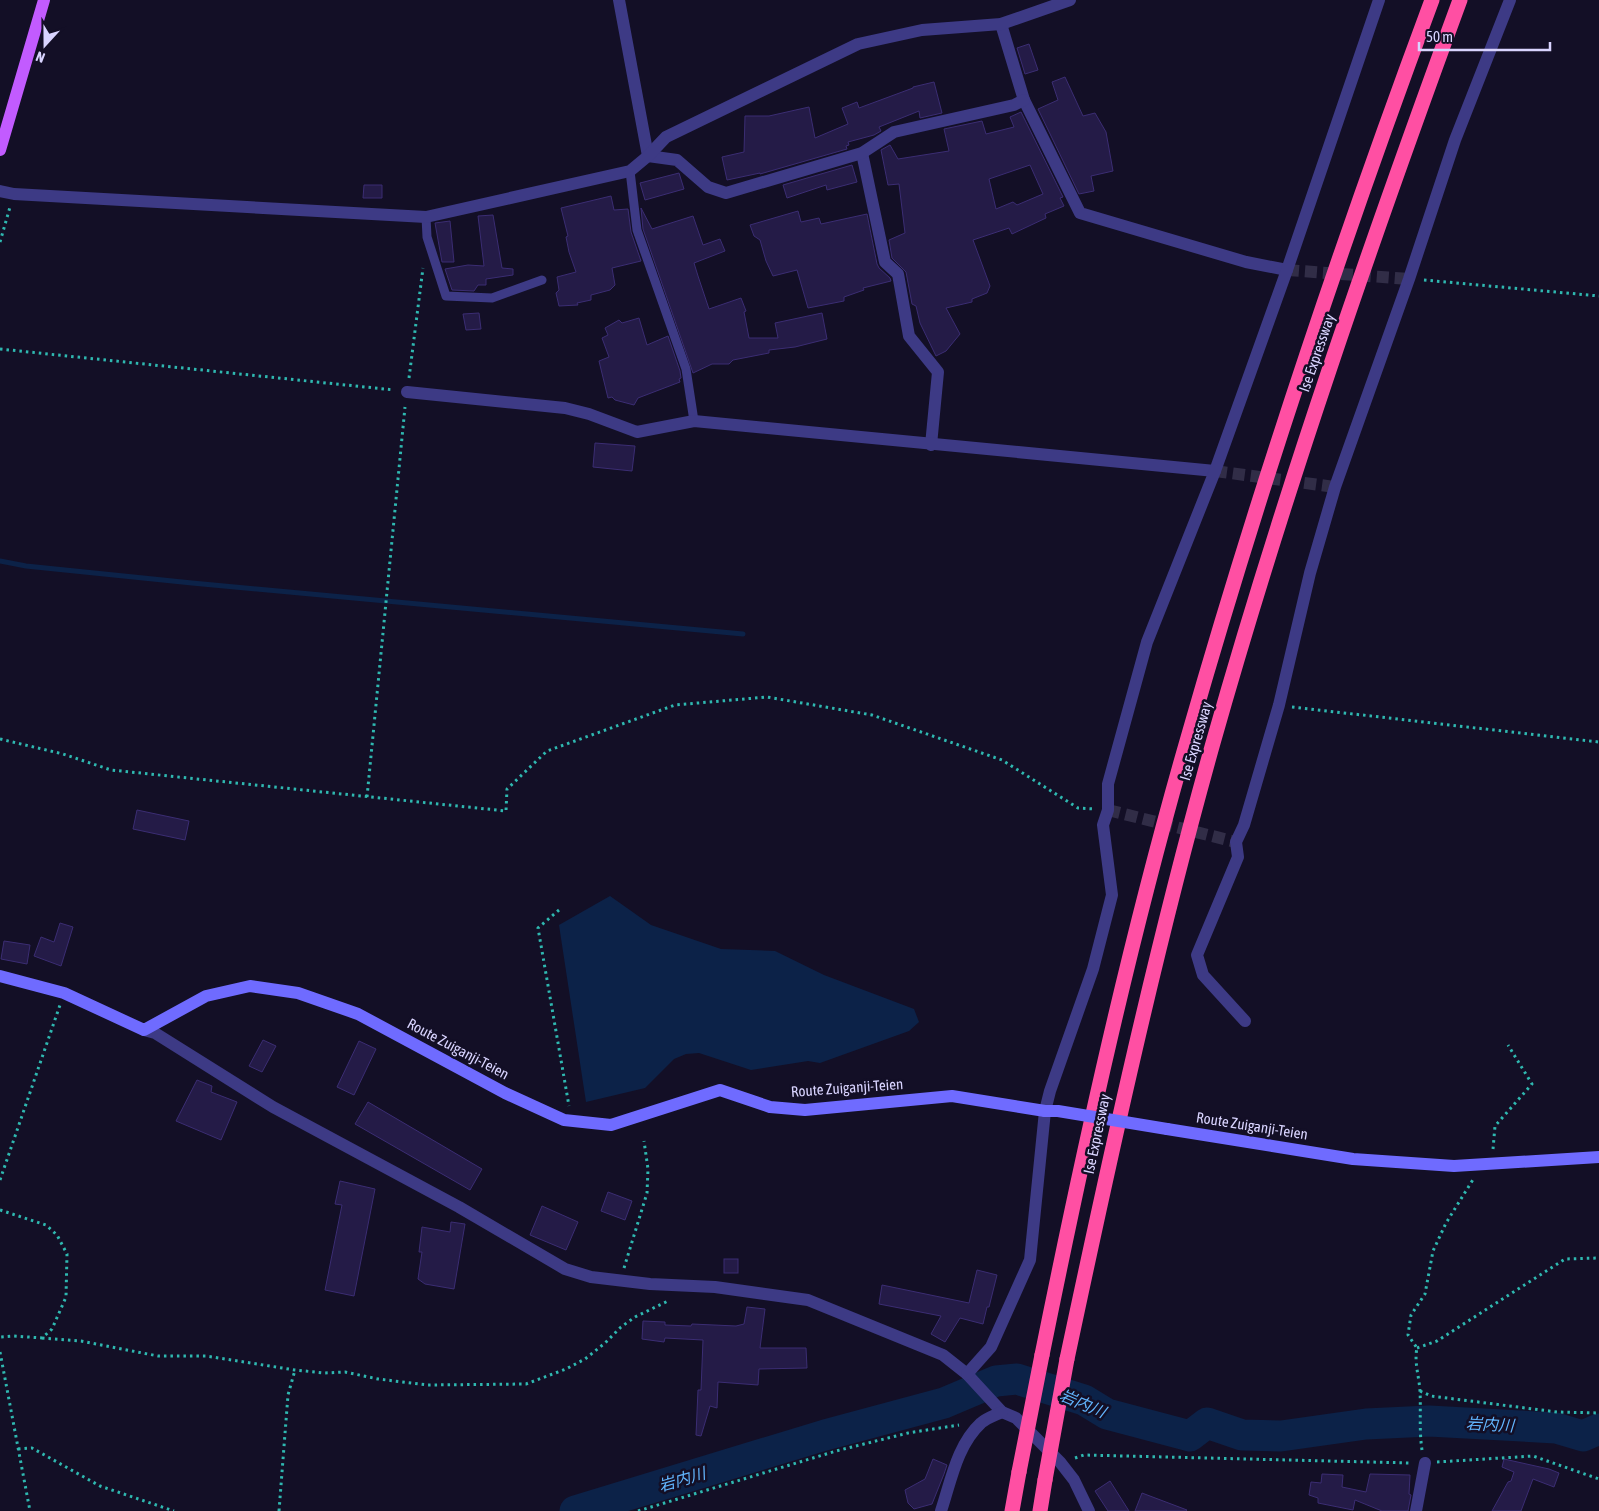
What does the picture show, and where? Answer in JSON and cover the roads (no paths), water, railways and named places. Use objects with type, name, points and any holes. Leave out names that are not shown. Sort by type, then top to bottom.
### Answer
[{"type":"highway","name":"Ise Expressway","points":[[1012,1511],[1071,1209],[1145,898],[1191,726],[1248,535],[1291,400],[1382,133],[1432,0]]},
{"type":"highway","name":"Ise Expressway","points":[[1040,1511],[1067,1359],[1132,1056],[1213,742],[1273,542],[1316,408],[1408,142],[1460,0]]},
{"type":"main road","points":[[0,150],[44,0]]},
{"type":"main road","points":[[0,976],[64,993],[144,1030]]},
{"type":"main road","name":"Route Zuiganji-Teien","points":[[144,1030],[206,996],[250,986],[298,993],[358,1014],[505,1093],[564,1120],[610,1124],[720,1090],[770,1107],[806,1110],[952,1096],[1045,1111],[1058,1110],[1353,1158],[1454,1166],[1599,1157]]},
{"type":"street","points":[[619,0],[648,156]]},
{"type":"street","points":[[0,191],[14,194],[426,217],[630,171],[648,156],[666,136],[858,44],[922,30],[1000,24],[1070,0]]},
{"type":"street","points":[[967,1374],[991,1347],[1030,1260],[1045,1111],[1050,1091],[1093,969],[1112,895],[1103,826],[1108,810],[1108,784],[1147,642],[1215,471],[1287,270],[1379,0]]},
{"type":"street","points":[[1245,1021],[1204,975],[1196,955],[1238,857],[1236,842],[1244,825],[1279,705],[1310,572],[1335,487],[1409,279],[1455,140],[1510,0]]},
{"type":"street","points":[[1000,24],[1024,100],[1080,213],[1246,262],[1287,270]]},
{"type":"street","points":[[648,156],[676,160],[708,187],[726,193],[862,153],[894,132],[1014,105],[1024,100]]},
{"type":"street","points":[[862,153],[885,262],[898,274],[909,336],[938,372],[931,445]]},
{"type":"street","points":[[407,392],[565,408],[589,414],[637,432],[694,421],[1215,471]]},
{"type":"street","points":[[144,1030],[155,1034],[273,1106],[459,1207],[565,1269],[591,1277],[620,1281],[715,1287],[808,1300],[943,1355],[967,1374],[1002,1412],[1016,1418],[1060,1462],[1074,1480],[1089,1511]]},
{"type":"street","points":[[941,1511],[960,1453],[982,1422],[1002,1412]]},
{"type":"street","points":[[1416,1511],[1425,1463]]},
{"type":"lane","points":[[630,171],[637,230],[686,370],[694,421]]},
{"type":"lane","points":[[426,217],[427,237],[446,296],[492,298],[542,280]]},
{"type":"water","points":[[610,896],[651,925],[721,949],[775,951],[824,975],[914,1009],[919,1022],[909,1031],[820,1063],[808,1061],[751,1070],[699,1053],[686,1054],[674,1059],[645,1088],[586,1102],[559,925]]},
{"type":"waterway","points":[[0,561],[26,566],[192,583],[743,634]]},
{"type":"waterway","name":"岩内川","points":[[575,1511],[825,1435],[944,1403],[996,1381],[1017,1379],[1084,1400],[1107,1414],[1190,1436],[1207,1423],[1242,1435],[1281,1436],[1366,1424],[1429,1421],[1556,1428],[1583,1436],[1599,1429]]},
{"type":"tunnel","points":[[1287,270],[1409,279]]},
{"type":"tunnel","points":[[1215,471],[1335,487]]},
{"type":"tunnel","points":[[1108,810],[1236,842]]}]
